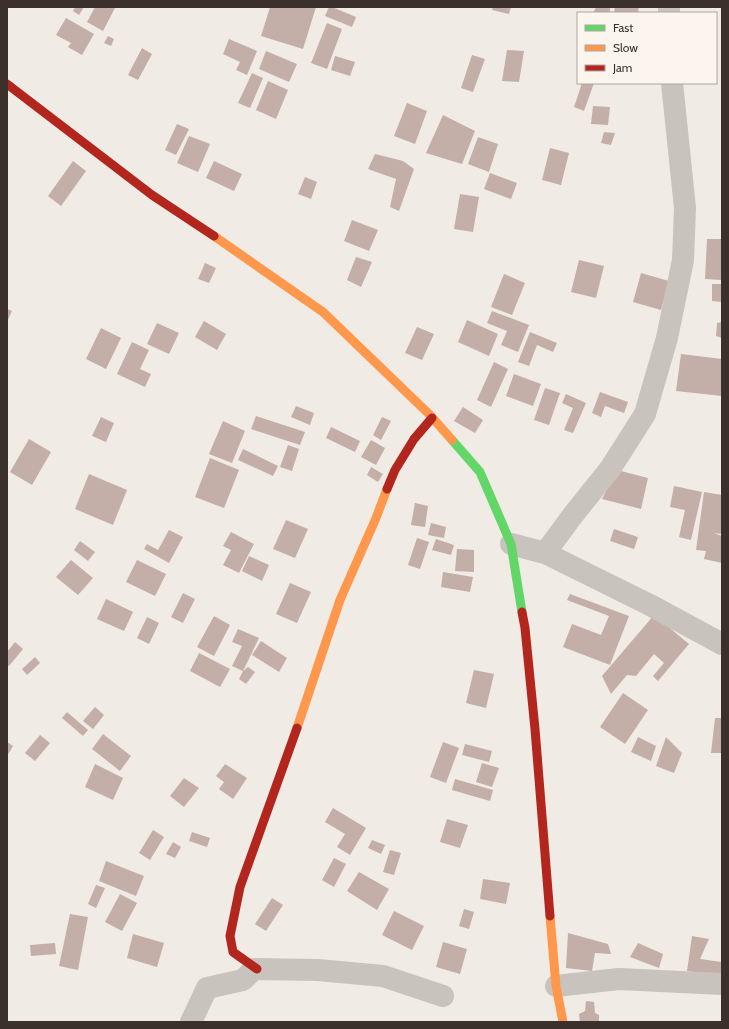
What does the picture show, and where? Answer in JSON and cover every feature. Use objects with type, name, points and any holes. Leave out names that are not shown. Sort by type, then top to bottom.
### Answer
[{"type":"street","points":[[7,84],[152,194],[323,312],[430,415],[480,472],[511,544],[526,628],[556,986],[563,1022]]},
{"type":"street","points":[[545,554],[573,515],[610,469],[645,414],[667,338],[683,260],[685,208],[672,84]]},
{"type":"street","points":[[257,969],[233,952],[230,936],[240,887],[300,719],[340,600],[376,518],[395,470],[414,439],[432,418]]},
{"type":"street","points":[[511,544],[545,554],[650,605],[722,644]]},
{"type":"street","points":[[191,1022],[207,988],[243,980],[254,969],[318,970],[383,976],[443,996]]},
{"type":"street","points":[[556,986],[619,979],[722,984]]},
{"type":"building","points":[[75,7],[84,7],[79,15],[73,11]]},
{"type":"building","points":[[95,7],[115,8],[103,31],[87,22]]},
{"type":"building","points":[[270,7],[316,7],[303,49],[261,36]]},
{"type":"building","points":[[329,7],[356,17],[352,27],[325,16]]},
{"type":"building","points":[[493,7],[511,7],[509,14],[492,10]]},
{"type":"building","points":[[596,7],[610,7],[610,12],[594,12]]},
{"type":"building","points":[[615,7],[639,7],[638,12],[614,12]]},
{"type":"building","points":[[66,18],[94,34],[82,55],[68,47],[71,43],[56,35]]},
{"type":"building","points":[[327,23],[342,29],[327,69],[311,63]]},
{"type":"building","points":[[108,36],[114,39],[111,46],[104,43]]},
{"type":"building","points":[[229,39],[257,51],[247,75],[236,70],[240,62],[223,54]]},
{"type":"building","points":[[142,48],[152,54],[138,80],[128,75]]},
{"type":"building","points":[[507,50],[524,51],[519,82],[502,81]]},
{"type":"building","points":[[266,51],[297,64],[289,82],[259,69]]},
{"type":"building","points":[[472,55],[485,59],[473,92],[461,88]]},
{"type":"building","points":[[335,56],[355,62],[350,76],[331,70]]},
{"type":"building","points":[[252,73],[263,78],[250,108],[238,103]]},
{"type":"building","points":[[268,81],[288,90],[276,119],[256,110]]},
{"type":"building","points":[[582,84],[594,84],[584,111],[574,107]]},
{"type":"building","points":[[407,103],[427,111],[415,144],[394,136]]},
{"type":"building","points":[[593,106],[610,107],[608,125],[591,124]]},
{"type":"building","points":[[443,115],[475,131],[462,164],[426,153]]},
{"type":"building","points":[[177,124],[189,129],[176,155],[165,150]]},
{"type":"building","points":[[604,132],[615,133],[611,145],[601,143]]},
{"type":"building","points":[[189,136],[210,144],[198,172],[177,163]]},
{"type":"building","points":[[478,137],[498,144],[489,172],[468,164]]},
{"type":"building","points":[[550,148],[569,153],[561,185],[542,180]]},
{"type":"building","points":[[375,154],[403,161],[414,169],[399,211],[390,207],[396,179],[368,169]]},
{"type":"building","points":[[73,161],[86,171],[61,206],[48,196]]},
{"type":"building","points":[[214,161],[242,174],[234,191],[206,178]]},
{"type":"building","points":[[490,173],[517,183],[511,199],[484,189]]},
{"type":"building","points":[[305,177],[317,182],[311,199],[298,194]]},
{"type":"building","points":[[460,194],[479,197],[473,232],[454,229]]},
{"type":"building","points":[[352,220],[378,230],[369,251],[344,241]]},
{"type":"building","points":[[707,239],[722,239],[722,280],[705,279]]},
{"type":"building","points":[[356,257],[372,262],[361,287],[347,280]]},
{"type":"building","points":[[579,260],[604,266],[596,298],[571,292]]},
{"type":"building","points":[[205,263],[216,268],[209,283],[198,279]]},
{"type":"building","points":[[641,273],[669,281],[661,310],[633,302]]},
{"type":"building","points":[[504,274],[525,283],[512,315],[491,307]]},
{"type":"building","points":[[712,284],[722,284],[722,302],[712,301]]},
{"type":"building","points":[[7,309],[12,311],[7,322]]},
{"type":"building","points":[[492,311],[529,325],[518,352],[501,345],[507,331],[487,323]]},
{"type":"building","points":[[467,320],[498,334],[489,356],[458,342]]},
{"type":"building","points":[[204,321],[226,334],[217,350],[195,337]]},
{"type":"building","points":[[722,322],[722,338],[716,336],[717,323]]},
{"type":"building","points":[[157,323],[179,333],[169,354],[147,344]]},
{"type":"building","points":[[417,327],[434,334],[422,360],[405,353]]},
{"type":"building","points":[[101,328],[121,338],[106,369],[86,359]]},
{"type":"building","points":[[530,332],[557,343],[553,352],[537,345],[529,366],[518,362]]},
{"type":"building","points":[[132,342],[149,350],[140,369],[151,374],[145,387],[117,374]]},
{"type":"building","points":[[681,354],[722,359],[722,396],[676,391]]},
{"type":"building","points":[[494,362],[508,369],[491,407],[477,400]]},
{"type":"building","points":[[514,374],[541,384],[533,406],[506,396]]},
{"type":"building","points":[[545,388],[560,393],[549,425],[534,420]]},
{"type":"building","points":[[600,392],[628,402],[624,413],[605,406],[601,417],[592,413]]},
{"type":"building","points":[[566,394],[586,403],[573,433],[564,430],[573,408],[562,403]]},
{"type":"building","points":[[296,406],[314,413],[310,425],[291,417]]},
{"type":"building","points":[[463,407],[483,420],[475,433],[454,421]]},
{"type":"building","points":[[256,416],[305,432],[300,445],[251,429]]},
{"type":"building","points":[[101,417],[114,423],[106,442],[92,436]]},
{"type":"building","points":[[382,417],[391,421],[381,440],[373,435]]},
{"type":"building","points":[[223,421],[245,431],[232,463],[209,454]]},
{"type":"building","points":[[331,427],[360,441],[355,452],[326,438]]},
{"type":"building","points":[[29,439],[51,452],[32,485],[10,472]]},
{"type":"building","points":[[371,440],[385,448],[376,465],[361,457]]},
{"type":"building","points":[[288,445],[299,449],[292,471],[280,467]]},
{"type":"building","points":[[243,449],[278,466],[273,476],[238,460]]},
{"type":"building","points":[[210,458],[239,470],[224,508],[195,497]]},
{"type":"building","points":[[371,467],[383,474],[378,482],[367,475]]},
{"type":"building","points":[[617,470],[648,478],[641,509],[602,499]]},
{"type":"building","points":[[89,474],[127,490],[113,525],[75,509]]},
{"type":"building","points":[[674,486],[702,492],[691,540],[679,537],[685,510],[670,507]]},
{"type":"building","points":[[704,492],[722,495],[722,534],[714,533],[722,536],[722,563],[704,559],[706,551],[696,550]]},
{"type":"building","points":[[415,503],[428,506],[425,527],[411,525]]},
{"type":"building","points":[[286,520],[308,529],[295,558],[273,549]]},
{"type":"building","points":[[431,523],[446,527],[444,538],[428,535]]},
{"type":"building","points":[[614,529],[638,537],[634,549],[610,541]]},
{"type":"building","points":[[169,530],[183,537],[169,563],[144,549],[147,544],[158,550]]},
{"type":"building","points":[[231,532],[254,544],[239,573],[223,565],[231,550],[223,546]]},
{"type":"building","points":[[417,538],[429,542],[420,569],[408,565]]},
{"type":"building","points":[[436,539],[454,545],[451,555],[432,550]]},
{"type":"building","points":[[80,541],[95,552],[88,561],[74,550]]},
{"type":"building","points":[[457,549],[474,550],[474,572],[455,571]]},
{"type":"building","points":[[249,556],[269,565],[262,581],[242,571]]},
{"type":"building","points":[[71,560],[93,578],[78,595],[56,577]]},
{"type":"building","points":[[137,560],[166,574],[155,596],[126,582]]},
{"type":"building","points":[[443,572],[473,577],[470,592],[441,587]]},
{"type":"building","points":[[290,583],[311,592],[297,623],[276,614]]},
{"type":"building","points":[[183,593],[195,599],[183,623],[171,617]]},
{"type":"building","points":[[570,594],[629,616],[610,665],[563,647],[572,624],[601,635],[609,616],[567,600]]},
{"type":"building","points":[[106,599],[133,612],[124,631],[97,619]]},
{"type":"building","points":[[654,615],[689,644],[658,681],[653,676],[664,663],[654,654],[636,676],[627,675],[611,694],[602,676]]},
{"type":"building","points":[[214,616],[230,625],[214,656],[197,647]]},
{"type":"building","points":[[147,617],[159,623],[149,644],[137,638]]},
{"type":"building","points":[[238,629],[259,638],[243,671],[232,666],[242,646],[232,642]]},
{"type":"building","points":[[261,641],[287,658],[279,672],[252,655]]},
{"type":"building","points":[[15,642],[23,649],[9,666],[7,665],[7,652]]},
{"type":"building","points":[[199,653],[230,669],[220,687],[190,671]]},
{"type":"building","points":[[35,657],[40,663],[27,675],[22,669]]},
{"type":"building","points":[[248,667],[255,672],[246,684],[239,679],[243,671]]},
{"type":"building","points":[[474,670],[494,674],[486,708],[466,703]]},
{"type":"building","points":[[623,693],[648,710],[625,744],[600,727]]},
{"type":"building","points":[[95,707],[104,715],[93,729],[83,721]]},
{"type":"building","points":[[67,712],[88,730],[83,736],[62,718]]},
{"type":"building","points":[[715,718],[722,718],[722,753],[711,753]]},
{"type":"building","points":[[103,734],[131,756],[120,771],[92,749]]},
{"type":"building","points":[[40,735],[50,743],[35,761],[25,753]]},
{"type":"building","points":[[638,737],[656,746],[651,761],[631,752]]},
{"type":"building","points":[[666,737],[682,753],[674,773],[656,766]]},
{"type":"building","points":[[7,742],[13,746],[7,756]]},
{"type":"building","points":[[443,742],[459,748],[446,783],[430,777]]},
{"type":"building","points":[[465,744],[492,751],[489,762],[462,755]]},
{"type":"building","points":[[482,763],[499,768],[492,787],[476,782]]},
{"type":"building","points":[[95,764],[123,778],[113,800],[85,787]]},
{"type":"building","points":[[225,764],[247,778],[233,799],[219,789],[224,782],[216,776]]},
{"type":"building","points":[[184,778],[199,788],[184,807],[170,796]]},
{"type":"building","points":[[455,779],[493,790],[490,801],[452,790]]},
{"type":"building","points":[[333,808],[366,828],[350,855],[337,847],[345,834],[325,822]]},
{"type":"building","points":[[447,819],[468,825],[460,848],[440,842]]},
{"type":"building","points":[[153,830],[164,837],[150,860],[139,853]]},
{"type":"building","points":[[192,832],[210,838],[207,847],[189,841]]},
{"type":"building","points":[[372,840],[385,845],[381,854],[368,848]]},
{"type":"building","points":[[173,842],[181,847],[175,858],[166,854]]},
{"type":"building","points":[[390,850],[401,853],[394,875],[383,872]]},
{"type":"building","points":[[334,858],[346,864],[334,887],[322,880]]},
{"type":"building","points":[[106,861],[144,876],[136,896],[99,881]]},
{"type":"building","points":[[359,872],[389,889],[377,910],[347,891]]},
{"type":"building","points":[[483,879],[510,883],[506,904],[480,899]]},
{"type":"building","points":[[96,885],[105,888],[96,908],[88,904]]},
{"type":"building","points":[[120,894],[137,903],[122,931],[105,922]]},
{"type":"building","points":[[272,898],[283,905],[266,931],[255,924]]},
{"type":"building","points":[[464,909],[474,912],[469,929],[459,926]]},
{"type":"building","points":[[394,911],[424,926],[412,950],[382,935]]},
{"type":"building","points":[[70,914],[88,917],[78,970],[59,966]]},
{"type":"building","points":[[568,933],[608,944],[611,954],[595,953],[592,971],[566,968]]},
{"type":"building","points":[[133,934],[164,943],[157,967],[127,958]]},
{"type":"building","points":[[692,936],[709,939],[700,959],[722,962],[721,976],[687,971]]},
{"type":"building","points":[[443,942],[467,949],[460,974],[436,967]]},
{"type":"building","points":[[55,943],[56,954],[31,956],[30,945]]},
{"type":"building","points":[[638,943],[663,954],[659,968],[630,957]]},
{"type":"building","points":[[586,1001],[594,1002],[595,1013],[599,1015],[599,1022],[580,1022],[579,1014],[585,1011]]},
{"type":"traffic: fast","points":[[452,440],[480,472],[511,544],[522,612]]},
{"type":"traffic: slow","points":[[214,236],[323,312],[430,415],[452,440]]},
{"type":"traffic: slow","points":[[297,728],[340,600],[387,489]]},
{"type":"traffic: slow","points":[[550,916],[556,986],[563,1022]]},
{"type":"traffic: jam","points":[[7,84],[152,195],[214,236]]},
{"type":"traffic: jam","points":[[387,489],[395,470],[414,439],[432,418]]},
{"type":"traffic: jam","points":[[522,612],[525,628],[535,729],[550,916]]},
{"type":"traffic: jam","points":[[257,969],[233,952],[230,936],[240,887],[297,728]]}]
